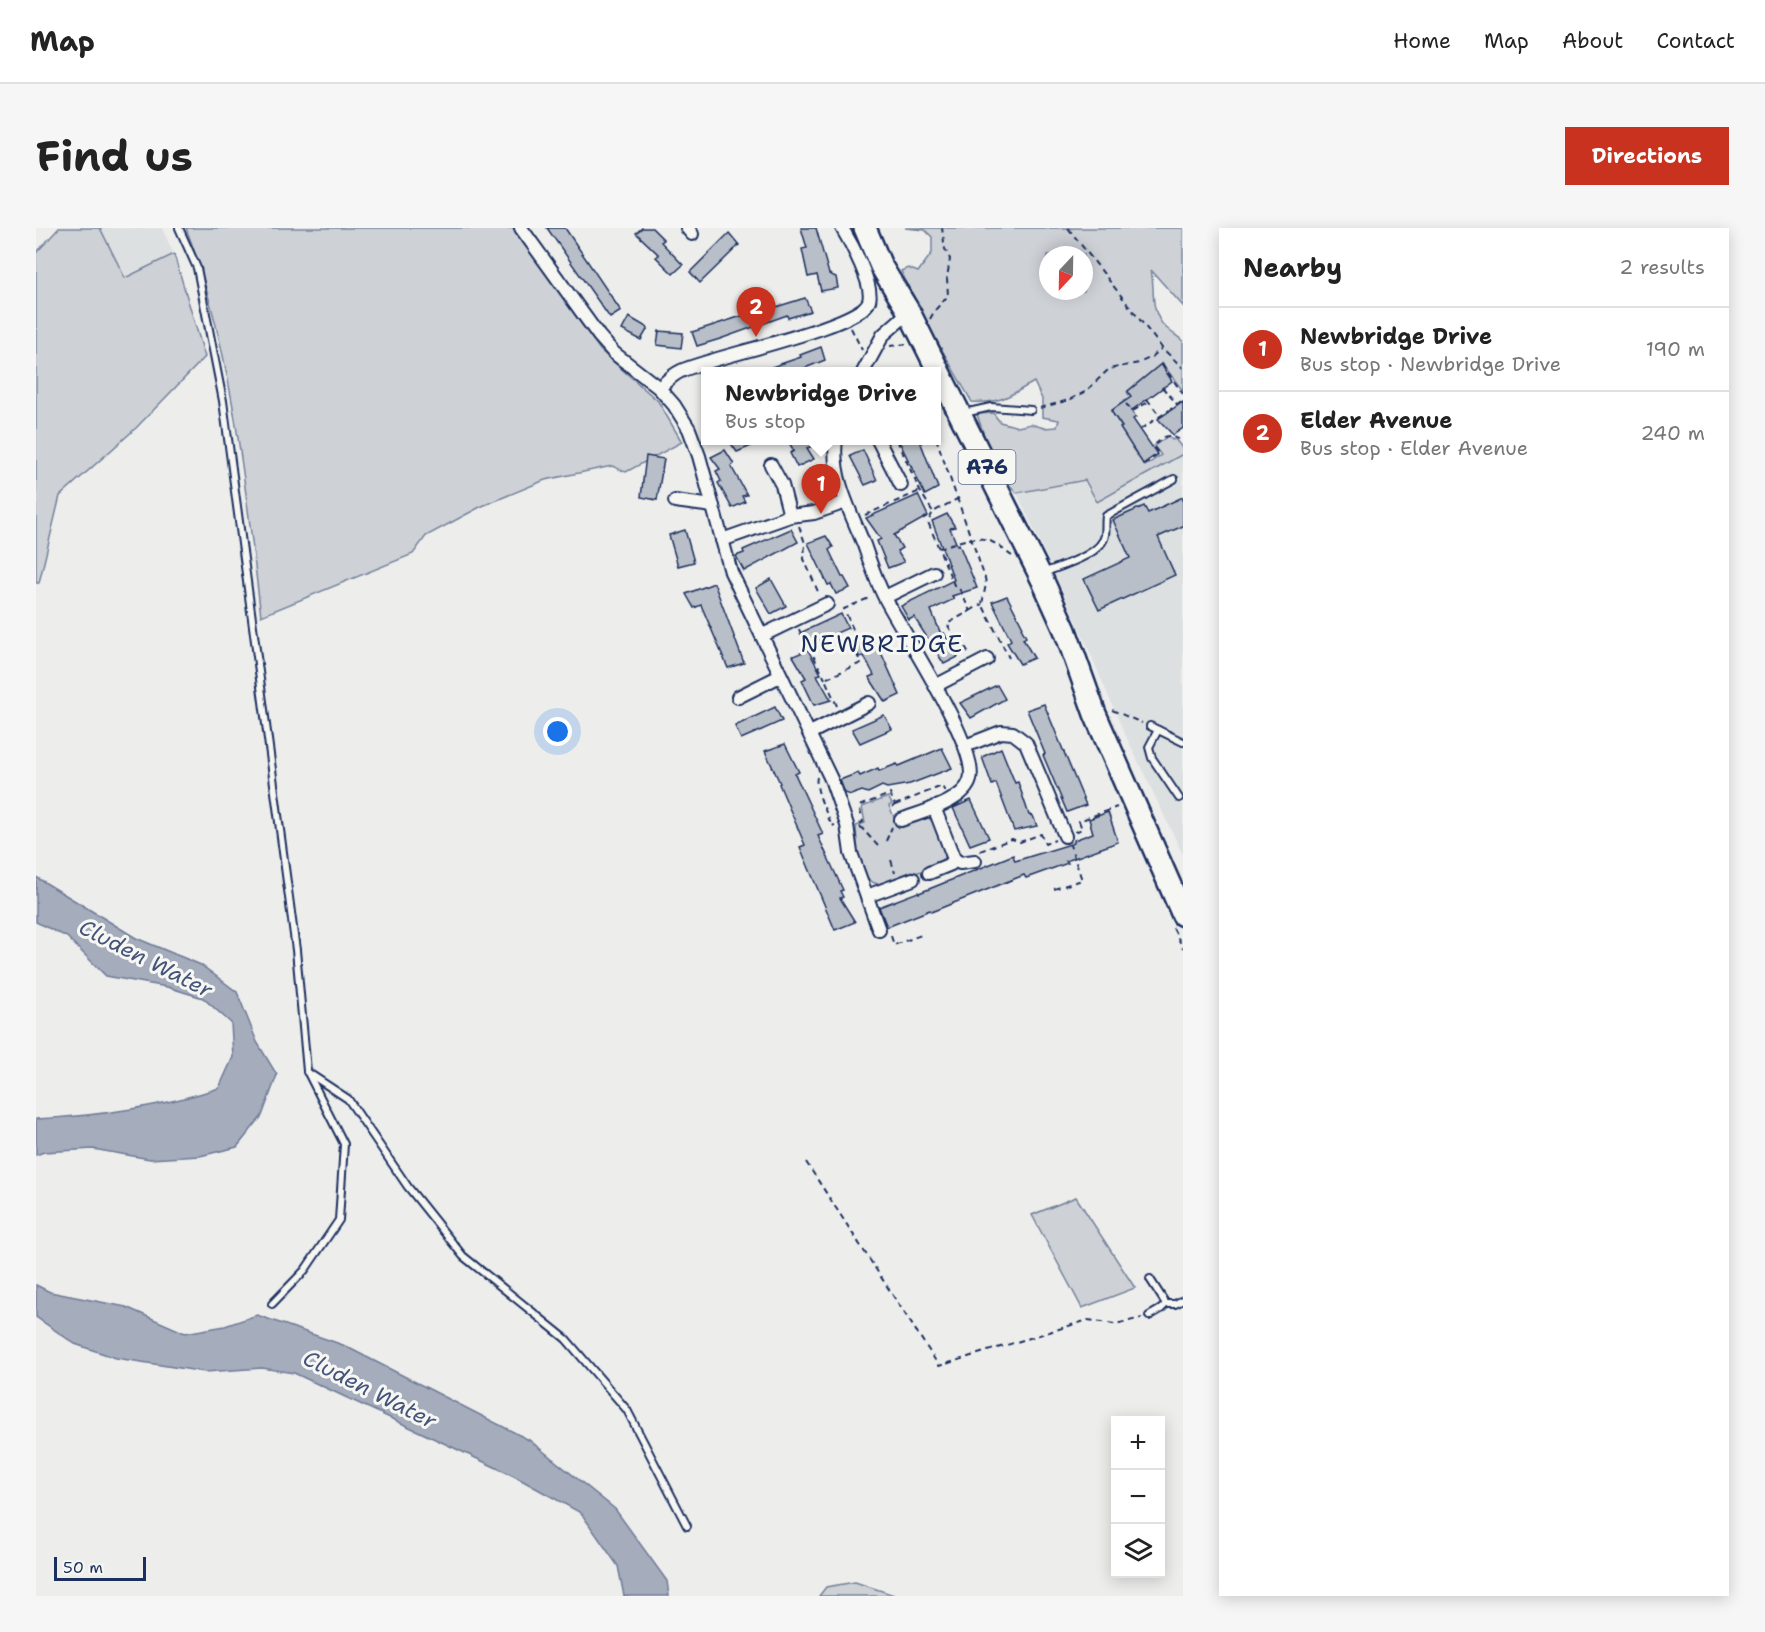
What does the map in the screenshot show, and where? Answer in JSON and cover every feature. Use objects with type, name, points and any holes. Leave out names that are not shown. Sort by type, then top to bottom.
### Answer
[{"type":"highway","name":"A76","points":[[865,228],[881,266],[909,312],[937,367]]},
{"type":"highway","name":"A76","points":[[941,374],[1040,574],[1065,630],[1095,714],[1183,915]]},
{"type":"street","points":[[521,228],[599,336],[614,353],[659,388],[674,405],[689,429],[699,456],[731,572],[744,602],[763,635],[780,676],[810,734],[840,801],[847,825],[851,853],[879,930]]},
{"type":"street","points":[[659,388],[682,370],[748,352],[849,317],[865,308],[870,296],[869,288],[852,245],[842,228]]},
{"type":"street","points":[[865,367],[883,334],[909,312]]},
{"type":"street","points":[[836,445],[835,461],[846,502],[883,595],[935,686],[965,746],[971,766],[970,780],[964,792],[934,807],[898,818]]},
{"type":"street","points":[[880,445],[901,484]]},
{"type":"street","points":[[771,465],[782,484],[793,516]]},
{"type":"street","points":[[675,501],[712,506]]},
{"type":"street","points":[[722,540],[793,516],[814,513],[846,502]]},
{"type":"street","points":[[883,595],[934,573]]},
{"type":"street","points":[[763,635],[830,601]]},
{"type":"street","points":[[935,686],[981,662]]},
{"type":"street","points":[[738,697],[780,676]]},
{"type":"street","points":[[810,734],[869,702]]},
{"type":"street","points":[[965,746],[1001,732],[1013,733],[1026,743],[1065,836]]},
{"type":"street","points":[[934,807],[954,860],[960,863],[975,861]]},
{"type":"street","points":[[929,873],[951,864],[954,860]]},
{"type":"street","points":[[867,896],[913,879]]},
{"type":"lane","points":[[179,228],[196,268],[223,401],[296,950],[307,1071],[344,1144],[339,1220],[305,1270],[272,1304]]},
{"type":"lane","points":[[961,414],[991,407],[1031,410]]},
{"type":"lane","points":[[1040,574],[1095,552],[1106,535],[1106,516],[1174,479]]},
{"type":"lane","points":[[1150,726],[1183,742]]},
{"type":"lane","points":[[1158,730],[1149,747],[1152,758],[1179,798]]},
{"type":"lane","points":[[307,1071],[348,1099],[408,1187],[463,1256],[566,1339],[627,1410],[687,1526]]},
{"type":"lane","points":[[1150,1279],[1166,1304]]},
{"type":"lane","points":[[1149,1316],[1166,1304],[1175,1304],[1183,1300]]},
{"type":"path","points":[[920,333],[928,325],[934,310],[948,296],[947,278],[950,259],[945,249],[942,228]]},
{"type":"path","points":[[1068,228],[1162,348],[1183,368]]},
{"type":"path","points":[[1031,410],[1069,400],[1085,392],[1109,369],[1139,363],[1152,357],[1162,348]]},
{"type":"path","points":[[1162,364],[1183,394]]},
{"type":"path","points":[[1162,387],[1177,405]]},
{"type":"path","points":[[1126,404],[1132,411],[1148,400],[1160,416]]},
{"type":"path","points":[[1141,429],[1183,401]]},
{"type":"path","points":[[1144,465],[1159,454],[1153,446],[1166,435],[1183,441]]},
{"type":"path","points":[[899,445],[920,491],[933,512]]},
{"type":"path","points":[[939,445],[986,584],[982,604],[1009,658]]},
{"type":"path","points":[[854,520],[920,491]]},
{"type":"path","points":[[958,498],[933,512],[928,522],[954,585],[960,590],[970,611]]},
{"type":"path","points":[[793,516],[806,543],[804,559],[830,601],[844,609],[855,634],[853,647],[861,663],[825,679]]},
{"type":"path","points":[[939,548],[972,538],[982,538],[992,541],[1018,558]]},
{"type":"path","points":[[844,609],[883,595]]},
{"type":"path","points":[[981,662],[962,641],[959,643],[947,624],[982,604]]},
{"type":"path","points":[[796,619],[804,644],[809,647],[842,717]]},
{"type":"path","points":[[1095,714],[1109,708],[1150,726]]},
{"type":"path","points":[[898,818],[892,807],[942,786],[949,801]]},
{"type":"path","points":[[878,846],[858,824],[863,822],[859,806],[890,794],[895,805]]},
{"type":"path","points":[[1054,889],[1082,880],[1065,836]]},
{"type":"path","points":[[879,930],[881,936],[889,933],[894,945],[924,934]]},
{"type":"path","points":[[806,1162],[939,1366],[1088,1320],[1115,1324],[1149,1316]]},
{"type":"shaded area","points":[[59,228],[100,228],[125,278],[174,254],[205,357],[136,428],[60,496],[39,583],[36,583],[36,253]]},
{"type":"shaded area","points":[[100,228],[162,228],[174,254],[124,279]]},
{"type":"shaded area","points":[[186,228],[514,228],[600,350],[658,401],[682,442],[626,472],[612,466],[545,480],[480,507],[426,536],[413,554],[261,616],[243,468],[226,371],[202,275]]},
{"type":"shaded area","points":[[905,228],[1183,228],[1183,306],[1151,270],[1155,310],[1165,327],[1183,341],[1183,391],[1162,363],[1127,392],[1136,406],[1126,400],[1111,411],[1145,466],[1161,455],[1154,446],[1168,436],[1172,440],[1175,439],[1183,449],[1183,454],[1097,502],[1085,480],[1017,493],[997,466],[977,414],[993,413],[1000,422],[1018,427],[1031,424],[1044,428],[1057,427],[1059,420],[1042,417],[1042,399],[1034,382],[998,400],[972,402],[930,329],[901,271],[908,268],[918,272],[932,253],[932,237],[925,230]]},
{"type":"shaded area","points":[[1183,454],[1183,855],[1122,728],[1079,627],[1017,493],[1085,480],[1098,502]]},
{"type":"shaded area","points":[[888,797],[892,804],[889,806],[899,828],[926,817],[940,831],[946,851],[942,863],[936,867],[915,873],[912,871],[879,884],[872,882],[862,869],[856,826],[865,823],[862,807]]},
{"type":"shaded area","points":[[1076,1197],[1135,1288],[1082,1308],[1032,1215]]},
{"type":"shaded area","points":[[855,1582],[897,1596],[819,1596],[826,1587]]},
{"type":"water","name":"Cluden Water","points":[[36,877],[136,938],[201,965],[237,992],[257,1042],[277,1075],[262,1116],[237,1147],[200,1156],[150,1159],[93,1149],[44,1152],[36,1155],[36,1119],[129,1110],[197,1095],[219,1088],[233,1057],[231,1023],[203,998],[167,987],[106,976],[67,937],[36,922]]},
{"type":"water","name":"Cluden Water","points":[[36,1285],[50,1292],[126,1307],[185,1333],[225,1326],[257,1315],[343,1345],[529,1440],[615,1509],[667,1581],[669,1596],[624,1596],[618,1566],[581,1513],[514,1476],[294,1373],[262,1368],[205,1372],[116,1358],[75,1344],[36,1317]]},
{"type":"building","points":[[547,228],[565,228],[621,311],[610,318]]},
{"type":"building","points":[[642,228],[652,228],[664,240],[661,242],[683,265],[673,274],[656,257],[659,255],[636,233]]},
{"type":"building","points":[[801,228],[816,228],[829,274],[836,277],[838,288],[821,291],[817,275],[808,277],[802,249],[807,248]]},
{"type":"building","points":[[729,233],[739,245],[700,283],[690,272]]},
{"type":"building","points":[[805,298],[811,311],[788,318],[787,315],[697,346],[692,332]]},
{"type":"building","points":[[629,317],[648,328],[641,340],[622,330]]},
{"type":"building","points":[[659,331],[683,333],[681,348],[657,345]]},
{"type":"building","points":[[821,347],[825,360],[808,367],[772,367],[801,357],[800,355]]},
{"type":"building","points":[[1161,364],[1172,381],[1131,411],[1136,417],[1133,419],[1157,454],[1143,464],[1111,411],[1131,397],[1128,391]]},
{"type":"building","points":[[1183,402],[1183,428],[1173,435],[1158,419]]},
{"type":"building","points":[[732,445],[754,445],[737,452]]},
{"type":"building","points":[[790,445],[816,445],[807,448],[814,459],[797,467],[790,453],[794,451]]},
{"type":"building","points":[[901,445],[922,445],[938,488],[925,495]]},
{"type":"building","points":[[725,450],[734,464],[731,466],[747,495],[742,496],[745,502],[732,508],[718,483],[721,481],[716,471],[720,469],[711,457]]},
{"type":"building","points":[[863,450],[877,480],[865,485],[850,456]]},
{"type":"building","points":[[646,456],[664,459],[657,500],[641,497]]},
{"type":"building","points":[[918,495],[928,516],[894,535],[902,548],[897,551],[904,562],[888,568],[877,541],[881,539],[866,518]]},
{"type":"building","points":[[1183,497],[1183,526],[1158,537],[1175,575],[1099,610],[1084,579],[1130,558],[1113,520],[1144,506],[1148,513]]},
{"type":"building","points":[[947,514],[955,527],[950,528],[977,588],[952,596],[954,599],[931,610],[941,634],[944,633],[958,657],[944,664],[914,617],[909,620],[901,606],[954,580],[932,521]]},
{"type":"building","points":[[791,529],[798,542],[744,571],[736,556],[744,553],[743,550]]},
{"type":"building","points":[[685,530],[694,562],[678,566],[669,535]]},
{"type":"building","points":[[826,536],[833,547],[829,550],[850,588],[836,594],[831,584],[828,585],[808,543]]},
{"type":"building","points":[[771,579],[786,606],[771,614],[756,588]]},
{"type":"building","points":[[714,583],[744,663],[728,668],[701,605],[694,608],[686,594]]},
{"type":"building","points":[[1007,596],[1023,627],[1021,628],[1026,637],[1023,639],[1034,658],[1020,664],[1007,643],[1011,640],[992,602]]},
{"type":"building","points":[[841,614],[848,628],[809,645],[802,632]]},
{"type":"building","points":[[869,636],[874,648],[879,648],[900,695],[885,702],[869,677],[874,675],[864,656],[859,657],[854,643]]},
{"type":"building","points":[[808,650],[821,674],[817,675],[831,700],[814,705],[802,680],[806,678],[793,656]]},
{"type":"building","points":[[997,685],[1005,699],[971,718],[960,703]]},
{"type":"building","points":[[1044,704],[1086,805],[1067,812],[1027,710]]},
{"type":"building","points":[[775,707],[782,721],[741,739],[735,726]]},
{"type":"building","points":[[884,715],[892,729],[860,743],[852,729]]},
{"type":"building","points":[[785,744],[799,772],[795,774],[823,834],[818,836],[843,890],[840,891],[843,897],[840,898],[855,922],[835,930],[800,847],[805,845],[765,751]]},
{"type":"building","points":[[942,748],[952,768],[910,784],[887,788],[882,786],[868,793],[862,791],[851,795],[845,793],[840,780],[858,773],[860,776],[878,768],[879,771],[897,764],[899,766]]},
{"type":"building","points":[[1001,748],[1015,783],[1018,782],[1029,815],[1033,816],[1037,826],[1014,831],[996,783],[992,785],[982,757]]},
{"type":"building","points":[[971,800],[989,838],[970,845],[953,808]]},
{"type":"building","points":[[1108,812],[1118,842],[1066,861],[1068,863],[1026,878],[1024,875],[887,927],[879,907],[1013,855],[1015,861],[1074,843],[1074,840],[1093,833],[1089,819]]},
{"type":"place","name":"Elder Avenue","points":[[756,337]]},
{"type":"place","name":"Newbridge Drive","points":[[821,514]]},
{"type":"district","name":"NEWBRIDGE","points":[[882,644]]}]
